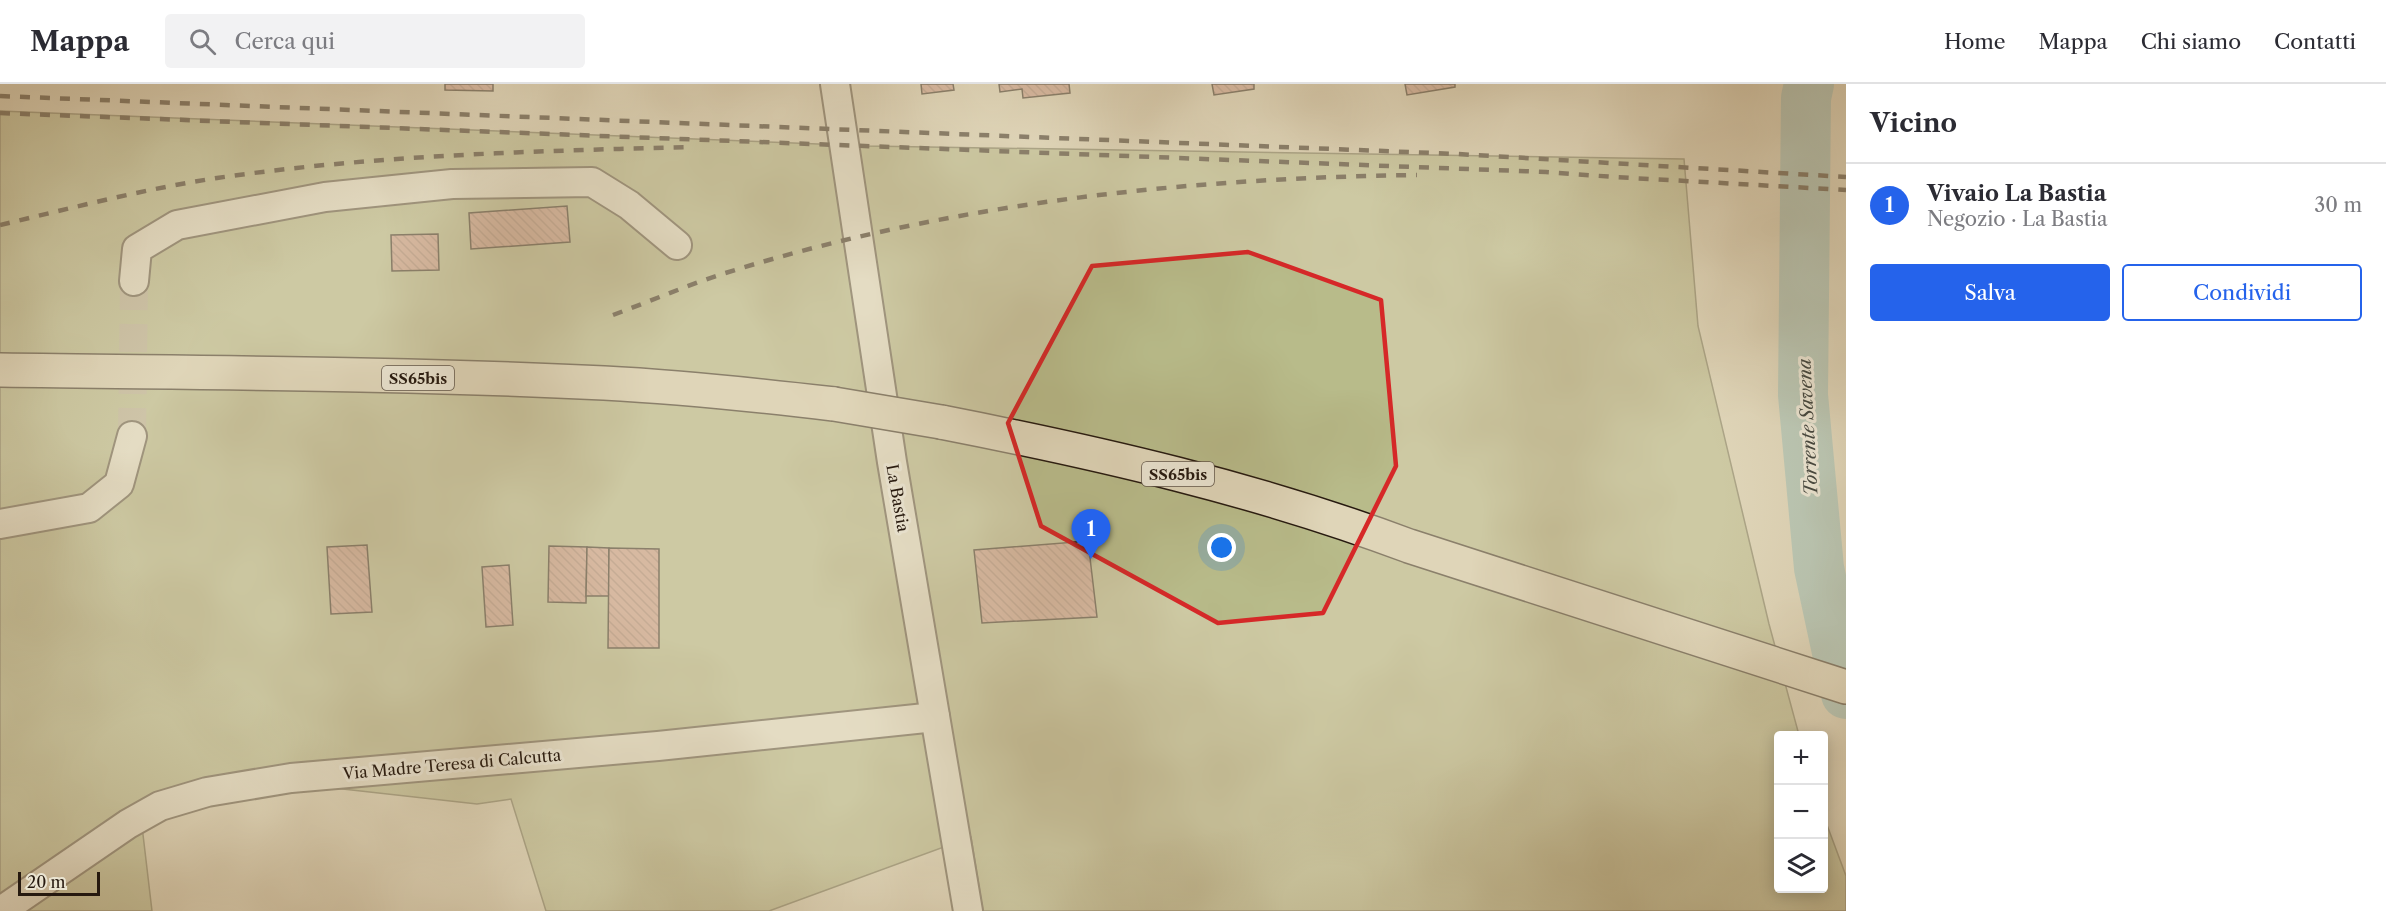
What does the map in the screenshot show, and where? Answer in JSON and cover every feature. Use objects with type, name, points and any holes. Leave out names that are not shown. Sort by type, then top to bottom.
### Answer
[{"type":"main road","name":"SS65bis","points":[[0,370],[304,374],[604,383],[730,392],[834,404],[941,422],[1132,462],[1273,500],[1344,522],[1408,546],[1846,687]]},
{"type":"street","name":"La Bastia","points":[[836,84],[888,440],[968,911]]},
{"type":"street","points":[[134,281],[137,249],[177,225],[325,197],[452,184],[592,182],[629,205],[677,245]]},
{"type":"street","points":[[0,524],[89,508],[119,484],[132,436]]},
{"type":"street","name":"Via Madre Teresa di Calcutta","points":[[1,911],[128,824],[160,806],[207,792],[291,778],[658,746],[935,717]]},
{"type":"highlighted area","points":[[1248,252],[1381,300],[1396,466],[1323,613],[1218,623],[1041,526],[1008,423],[1092,266]]},
{"type":"green space","points":[[0,111],[868,146],[1684,159],[1698,326],[1769,624],[1798,731],[1774,731],[1774,893],[1828,893],[1828,828],[1846,876],[1846,911],[983,911],[971,837],[769,911],[546,911],[511,799],[477,804],[289,783],[140,809],[152,911],[0,911]]},
{"type":"building","points":[[445,84],[493,84],[493,91],[445,90]]},
{"type":"building","points":[[921,84],[953,84],[954,90],[922,94]]},
{"type":"building","points":[[999,84],[1069,84],[1070,93],[1023,98],[1022,89],[1000,92]]},
{"type":"building","points":[[1212,84],[1254,84],[1254,89],[1214,95]]},
{"type":"building","points":[[1405,84],[1455,84],[1455,87],[1407,95]]},
{"type":"building","points":[[567,206],[570,242],[471,249],[469,213]]},
{"type":"building","points":[[438,234],[439,270],[392,271],[391,235]]},
{"type":"building","points":[[1088,541],[1097,617],[982,623],[974,550]]},
{"type":"building","points":[[367,545],[372,612],[331,614],[327,547]]},
{"type":"building","points":[[549,546],[587,547],[586,603],[548,602]]},
{"type":"building","points":[[587,547],[609,548],[609,596],[586,596]]},
{"type":"building","points":[[609,548],[659,549],[659,648],[608,648]]},
{"type":"building","points":[[509,565],[513,625],[486,627],[482,567]]},
{"type":"waterway","name":"Torrente Savena","points":[[1809,84],[1806,98],[1803,395],[1819,568],[1846,694]]},
{"type":"tunnel","points":[[132,436],[134,281]]},
{"type":"railway","points":[[0,96],[1458,154],[1846,177]]},
{"type":"railway","points":[[0,113],[1546,172],[1846,190]]},
{"type":"railway","points":[[0,225],[162,188],[276,170],[455,155],[693,147]]},
{"type":"railway","points":[[613,315],[719,275],[804,250],[977,213],[1064,199],[1152,189],[1329,177],[1417,175]]},
{"type":"place","name":"Vivaio La Bastia","points":[[1091,559]]}]
